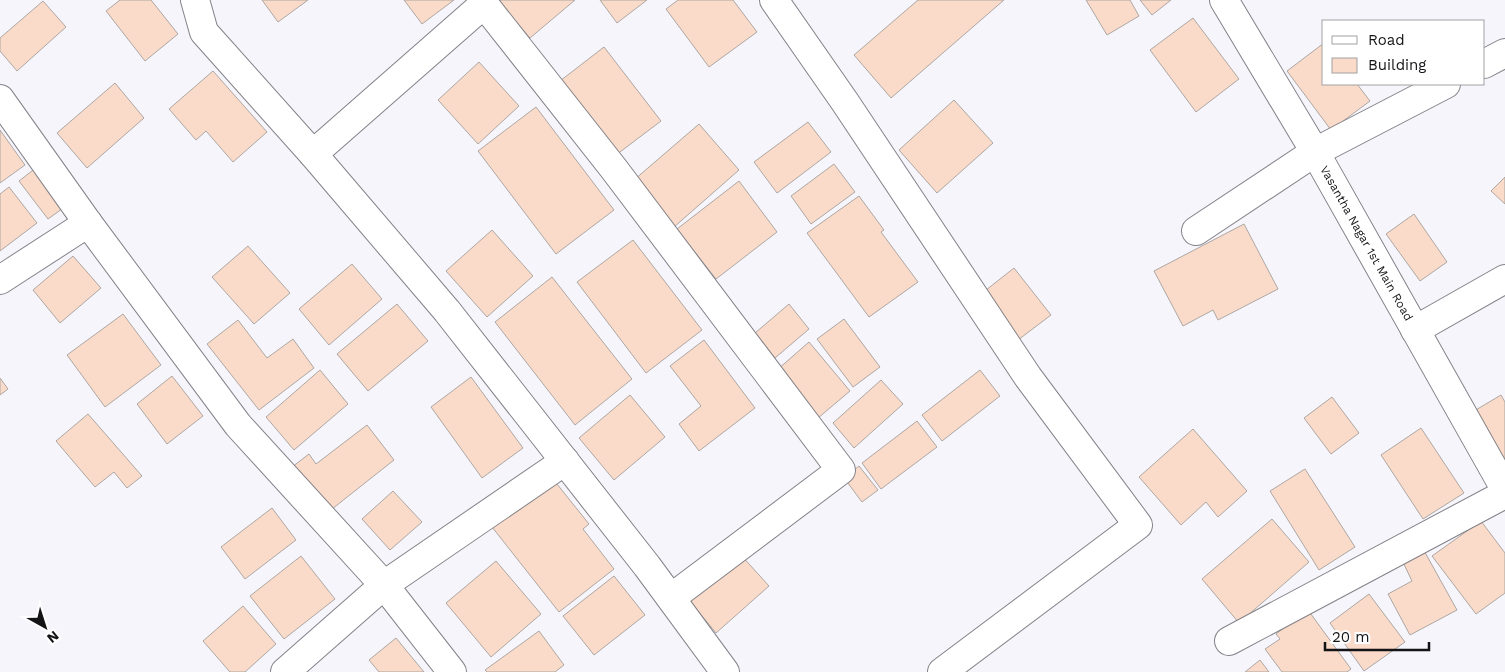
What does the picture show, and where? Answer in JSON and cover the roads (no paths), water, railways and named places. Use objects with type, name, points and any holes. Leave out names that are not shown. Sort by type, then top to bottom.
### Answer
[{"type":"street","points":[[195,0],[204,32],[313,154],[447,311],[671,598],[725,672]]},
{"type":"street","points":[[774,0],[845,102],[1028,377],[1138,525],[942,672]]},
{"type":"street","name":"Vasantha Nagar 1st Main Road","points":[[1225,0],[1315,152],[1505,489]]},
{"type":"street","points":[[313,154],[484,2],[614,169],[841,470],[671,598]]},
{"type":"street","points":[[1485,63],[1505,53]]},
{"type":"street","points":[[1196,231],[1315,152],[1444,85]]},
{"type":"street","points":[[0,99],[88,223],[238,426],[384,585],[452,672]]},
{"type":"street","points":[[0,280],[88,223]]},
{"type":"street","points":[[1415,330],[1505,279]]},
{"type":"street","points":[[285,672],[384,585],[565,461]]},
{"type":"street","points":[[1229,641],[1505,494]]}]
